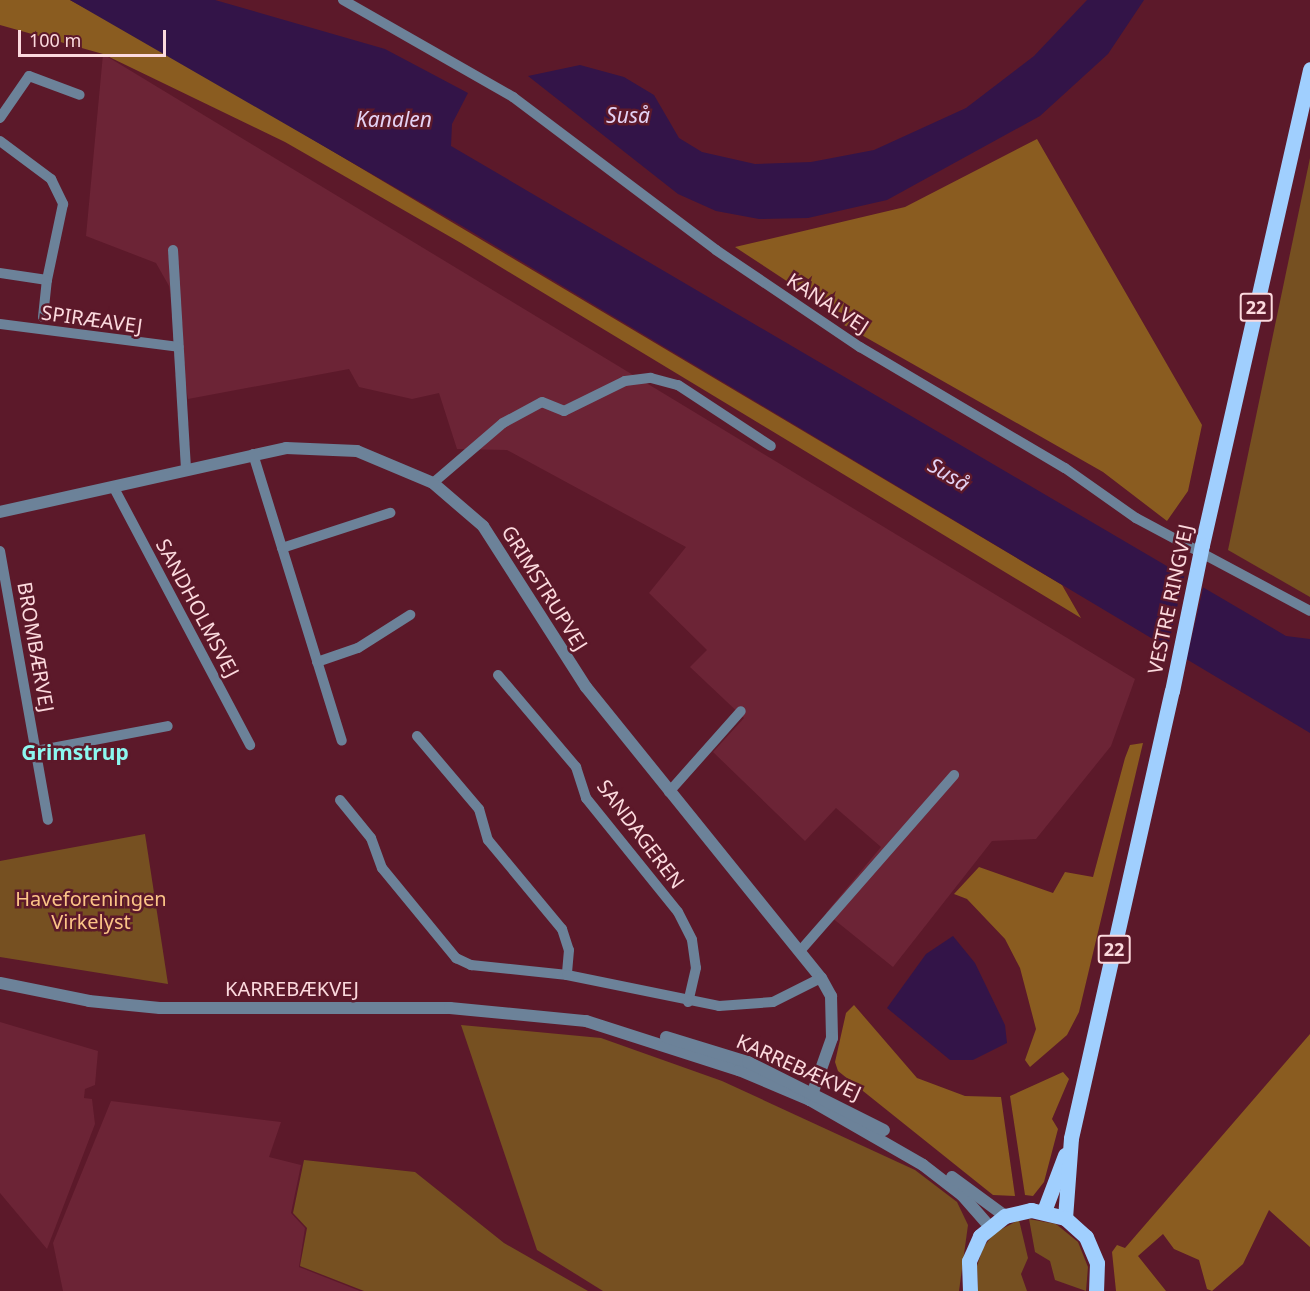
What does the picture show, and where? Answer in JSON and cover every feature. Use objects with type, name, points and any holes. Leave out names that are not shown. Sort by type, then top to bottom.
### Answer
[{"type":"main road","name":"VESTRE RINGVEJ","points":[[1044,1211],[1071,1138],[1310,69]]},
{"type":"main road","name":"VESTRE RINGVEJ","points":[[1065,1218],[1071,1138]]},
{"type":"main road","points":[[970,1291],[969,1261],[989,1226],[1005,1216],[1044,1211],[1065,1218],[1093,1250],[1096,1291]]},
{"type":"street","name":"KANALVEJ","points":[[342,0],[513,97],[716,250],[860,347],[1065,468],[1136,518],[1310,611]]},
{"type":"street","points":[[0,118],[28,76],[80,95]]},
{"type":"street","points":[[0,141],[61,190],[63,204],[47,280],[43,317]]},
{"type":"street","points":[[173,250],[186,471]]},
{"type":"street","points":[[0,273],[47,280]]},
{"type":"street","name":"SPIRÆAVEJ","points":[[0,324],[179,347]]},
{"type":"street","points":[[434,483],[502,423],[542,402],[564,411],[625,381],[651,378],[678,385],[771,446]]},
{"type":"street","name":"GRIMSTRUPVEJ","points":[[0,512],[114,488],[252,454],[318,447],[357,451],[434,483],[483,526],[586,687],[821,978],[834,1016],[829,1052],[812,1095]]},
{"type":"street","points":[[252,454],[342,741]]},
{"type":"street","name":"SANDHOLMSVEJ","points":[[114,488],[250,745]]},
{"type":"street","points":[[282,548],[390,513]]},
{"type":"street","name":"BROMBÆRVEJ","points":[[0,551],[48,820]]},
{"type":"street","points":[[317,662],[358,648],[410,615]]},
{"type":"street","name":"SANDAGEREN","points":[[498,675],[576,767],[586,798],[678,912],[692,940],[696,968],[688,1002]]},
{"type":"street","points":[[669,792],[741,711]]},
{"type":"street","points":[[36,751],[168,726]]},
{"type":"street","points":[[417,736],[479,809],[488,840],[562,928],[569,950],[567,975]]},
{"type":"street","points":[[800,951],[954,775]]},
{"type":"street","points":[[340,801],[371,837],[382,868],[456,958],[471,965],[567,975],[688,1002],[746,1007],[773,1002],[821,978]]},
{"type":"street","name":"KARREBÆKVEJ","points":[[0,983],[89,1001],[160,1008],[450,1008],[586,1021],[676,1040],[812,1095],[892,1135],[1005,1216]]},
{"type":"street","name":"KARREBÆKVEJ","points":[[586,1021],[812,1095],[923,1165],[962,1195],[989,1226]]},
{"type":"shaded area","points":[[0,0],[70,0],[154,45],[1062,585],[1081,618],[461,243],[285,142],[103,54],[0,25]]},
{"type":"shaded area","points":[[103,54],[1135,679],[1111,746],[1036,839],[992,841],[893,967],[826,913],[881,847],[836,808],[805,841],[713,752],[744,718],[690,667],[707,650],[649,593],[686,547],[507,450],[457,449],[439,393],[412,399],[359,387],[349,369],[188,399],[169,286],[156,263],[86,236]]},
{"type":"shaded area","points":[[1037,139],[1202,425],[1188,491],[1167,521],[1103,472],[844,325],[850,317],[820,303],[735,247],[905,207]]},
{"type":"shaded area","points":[[1143,743],[1079,1012],[1067,1035],[1030,1067],[1025,1060],[1036,1029],[1020,968],[1005,939],[967,899],[954,894],[979,867],[1053,893],[1065,872],[1093,877],[1125,758],[1130,745]]},
{"type":"shaded area","points":[[854,1005],[917,1078],[965,1096],[1001,1097],[1015,1196],[993,1195],[838,1071],[835,1062],[846,1013]]},
{"type":"shaded area","points":[[0,1022],[98,1051],[95,1085],[85,1089],[84,1098],[92,1099],[95,1124],[47,1249],[0,1193]]},
{"type":"shaded area","points":[[1310,1034],[1310,1247],[1269,1210],[1243,1264],[1212,1291],[1207,1289],[1199,1260],[1174,1249],[1163,1234],[1138,1256],[1166,1291],[1116,1291],[1112,1252],[1117,1245],[1125,1248]]},
{"type":"shaded area","points":[[1063,1072],[1069,1079],[1052,1119],[1058,1129],[1044,1182],[1033,1196],[1025,1195],[1010,1096]]},
{"type":"shaded area","points":[[111,1101],[281,1122],[269,1157],[301,1165],[291,1213],[305,1228],[299,1267],[360,1291],[63,1291],[53,1243]]},
{"type":"green space","points":[[1310,158],[1310,597],[1228,550]]},
{"type":"green space","name":"Haveforeningen Virkelyst","points":[[145,834],[168,984],[0,957],[0,861]]},
{"type":"green space","points":[[461,1025],[601,1038],[722,1081],[915,1170],[957,1202],[968,1225],[959,1291],[603,1291],[537,1250]]},
{"type":"green space","points":[[304,1160],[415,1172],[504,1243],[588,1291],[364,1291],[300,1266],[307,1228],[293,1213]]},
{"type":"green space","points":[[1029,1219],[1056,1224],[1078,1242],[1088,1267],[1086,1291],[1055,1280],[1050,1261],[1035,1252]]},
{"type":"green space","points":[[1019,1220],[1028,1258],[1021,1274],[1027,1291],[978,1291],[977,1266],[983,1248],[994,1233]]},
{"type":"water","name":"Kanalen","points":[[70,0],[215,0],[385,49],[468,93],[452,124],[451,146],[1286,636],[1310,639],[1310,733],[462,226]]},
{"type":"water","name":"Suså","points":[[1087,0],[1144,0],[1108,54],[1040,116],[887,200],[808,218],[759,219],[716,211],[678,194],[528,76],[580,65],[624,77],[654,95],[679,138],[702,152],[755,164],[811,162],[874,150],[966,108],[1034,56]]},
{"type":"water","points":[[953,936],[975,963],[1005,1025],[1007,1043],[973,1060],[950,1060],[887,1008],[926,954]]},
{"type":"pier","points":[[1185,573],[1204,584],[1186,662],[1167,651]]},
{"type":"district","name":"Grimstrup","points":[[75,752]]}]
